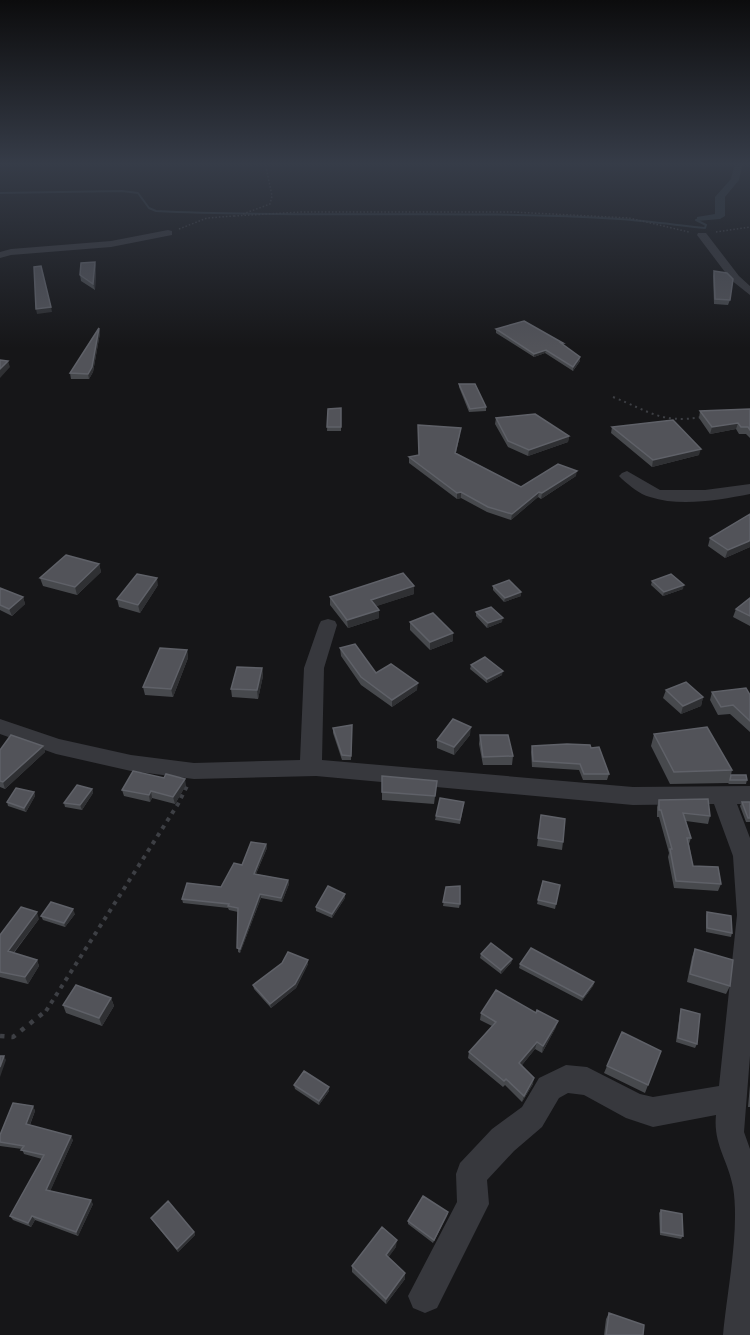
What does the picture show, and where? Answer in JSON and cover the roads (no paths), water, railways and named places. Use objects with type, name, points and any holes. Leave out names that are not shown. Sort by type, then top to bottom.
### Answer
[{"type":"street","points":[[0,255],[11,252],[111,244],[168,233]]},
{"type":"street","points":[[702,235],[735,278],[750,292]]},
{"type":"street","points":[[627,476],[642,488],[660,495],[732,494],[750,489]]},
{"type":"street","points":[[311,768],[314,668],[328,625]]},
{"type":"street","points":[[0,726],[56,746],[120,761],[194,771],[311,768],[633,796],[750,795]]},
{"type":"street","points":[[722,794],[745,856],[749,915],[729,1131],[749,1186],[750,1225],[740,1335]]},
{"type":"street","points":[[425,1296],[473,1204],[471,1174],[503,1140],[532,1117],[549,1088],[566,1079],[587,1081],[636,1108],[653,1112],[732,1098]]},
{"type":"waterway","points":[[670,224],[705,228],[705,224]]}]
